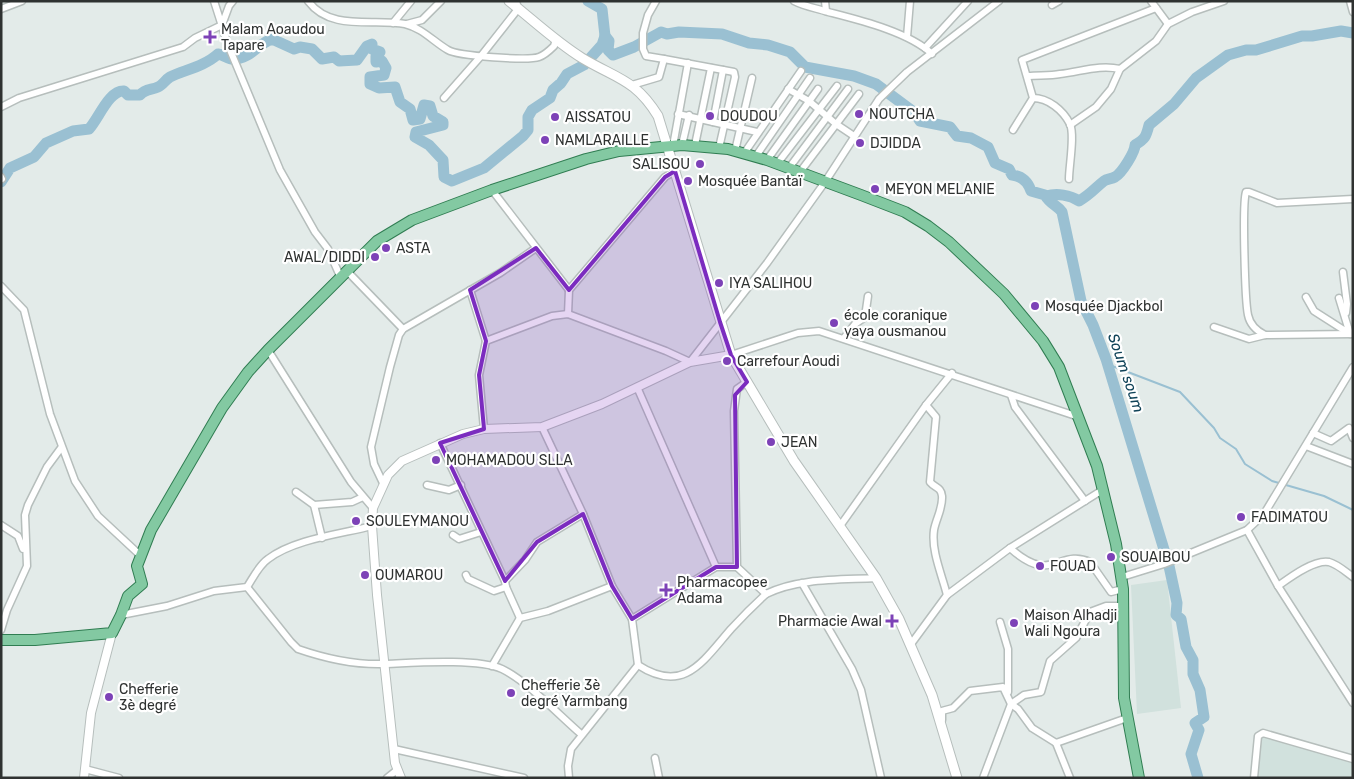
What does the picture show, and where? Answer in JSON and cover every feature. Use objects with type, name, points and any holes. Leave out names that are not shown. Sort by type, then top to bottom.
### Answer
[{"type":"main road","points":[[509,1],[517,5],[556,39],[581,57],[632,84],[649,102],[658,116],[674,146],[675,171],[731,355],[794,461],[876,578],[911,644],[932,695],[957,778]]},
{"type":"main road","points":[[1,640],[52,639],[112,632],[128,596],[142,584],[137,566],[151,530],[222,408],[248,372],[268,350],[377,241],[412,220],[492,190],[586,159],[619,151],[674,146],[695,145],[720,148],[756,156],[905,212],[949,242],[1004,294],[1043,341],[1059,367],[1104,489],[1122,576],[1124,698],[1138,778]]},
{"type":"street","points":[[1,9],[22,1]]},
{"type":"street","points":[[214,1],[228,45],[280,170],[315,232],[343,273],[403,328]]},
{"type":"street","points":[[1,107],[19,98],[142,59],[170,53],[222,25],[229,6],[233,1]]},
{"type":"street","points":[[308,1],[317,10],[334,19],[407,24],[422,20],[441,1]]},
{"type":"street","points":[[393,23],[411,1]]},
{"type":"street","points":[[656,1],[645,22],[642,46],[646,56],[734,72],[736,75],[720,148]]},
{"type":"street","points":[[794,1],[807,8],[826,11],[907,37],[932,54]]},
{"type":"street","points":[[824,1],[826,11]]},
{"type":"street","points":[[907,37],[910,1]]},
{"type":"street","points":[[925,48],[968,1]]},
{"type":"street","points":[[690,362],[767,262],[825,182],[879,99],[888,89],[999,1]]},
{"type":"street","points":[[1151,1],[1168,24]]},
{"type":"street","points":[[1350,1],[1353,12]]},
{"type":"street","points":[[1070,125],[1101,102],[1111,88],[1120,69],[1156,42],[1168,24],[1192,12],[1220,2]]},
{"type":"street","points":[[444,98],[481,56],[517,5]]},
{"type":"street","points":[[1013,130],[1033,98],[1022,60],[1156,8]]},
{"type":"street","points":[[407,24],[429,36],[449,51],[481,56],[537,58],[554,46],[556,39]]},
{"type":"street","points":[[632,84],[658,77],[664,59]]},
{"type":"street","points":[[674,146],[688,63]]},
{"type":"street","points":[[1028,76],[1058,74],[1090,68],[1112,67],[1120,69]]},
{"type":"street","points":[[695,145],[711,68]]},
{"type":"street","points":[[713,122],[723,70]]},
{"type":"street","points":[[740,152],[801,72]]},
{"type":"street","points":[[740,152],[741,129],[752,78]]},
{"type":"street","points":[[756,156],[810,78]]},
{"type":"street","points":[[777,164],[837,86]]},
{"type":"street","points":[[788,89],[809,101],[827,118],[854,136]]},
{"type":"street","points":[[767,160],[818,89]]},
{"type":"street","points":[[788,168],[848,89]]},
{"type":"street","points":[[800,172],[859,94]]},
{"type":"street","points":[[1033,98],[1046,100],[1055,106],[1070,125],[1069,179]]},
{"type":"street","points":[[678,114],[757,132]]},
{"type":"street","points":[[674,146],[690,116]]},
{"type":"street","points":[[568,314],[569,290],[665,177],[675,171]]},
{"type":"street","points":[[492,190],[569,290]]},
{"type":"street","points":[[1265,335],[1253,326],[1248,316],[1245,256],[1246,192],[1277,203],[1353,199]]},
{"type":"street","points":[[383,483],[374,464],[371,447],[398,335],[403,328],[470,290],[536,248]]},
{"type":"street","points":[[1343,272],[1348,304],[1346,315]]},
{"type":"street","points":[[1,286],[24,310],[50,414],[61,448],[75,481],[98,516],[123,542],[140,556]]},
{"type":"street","points":[[470,290],[486,340],[479,375],[484,429]]},
{"type":"street","points":[[844,338],[855,324],[865,318],[868,296]]},
{"type":"street","points":[[1306,297],[1314,310],[1352,334]]},
{"type":"street","points":[[1339,298],[1352,334]]},
{"type":"street","points":[[486,340],[552,316],[568,314],[690,362]]},
{"type":"street","points":[[1214,327],[1249,339],[1265,335],[1352,334]]},
{"type":"street","points":[[387,778],[399,774],[394,749],[384,664],[372,526],[373,508],[383,483],[402,461],[440,442],[463,434],[484,429],[542,427],[602,404],[690,362],[731,355],[808,331],[819,331],[844,338],[1079,417]]},
{"type":"street","points":[[268,350],[362,497],[373,508]]},
{"type":"street","points":[[1122,576],[1164,564],[1247,530],[1264,514],[1353,367]]},
{"type":"street","points":[[840,526],[926,405],[952,373]]},
{"type":"street","points":[[736,567],[734,411],[738,389],[746,382]]},
{"type":"street","points":[[637,387],[716,567]]},
{"type":"street","points":[[1011,395],[1016,407],[1085,501]]},
{"type":"street","points":[[926,405],[936,417],[930,482],[939,488],[942,494],[942,502],[934,531],[941,577],[947,595]]},
{"type":"street","points":[[542,427],[583,514],[612,586],[632,619],[638,665],[581,734],[572,749],[568,766],[569,778]]},
{"type":"street","points":[[1313,433],[1331,442],[1348,428],[1353,438]]},
{"type":"street","points":[[440,442],[520,618]]},
{"type":"street","points":[[1306,446],[1353,464]]},
{"type":"street","points":[[25,555],[25,515],[28,505],[47,467],[61,448]]},
{"type":"street","points":[[427,485],[449,490],[460,485]]},
{"type":"street","points":[[911,644],[947,595],[1010,548],[1104,489]]},
{"type":"street","points":[[296,492],[314,505],[352,502],[362,497]]},
{"type":"street","points":[[314,505],[322,538]]},
{"type":"street","points":[[466,575],[468,579],[494,591],[505,584],[537,542],[583,514]]},
{"type":"street","points":[[1,525],[18,536],[28,559],[27,566],[7,610],[1,630]]},
{"type":"street","points":[[121,615],[167,606],[214,590],[246,587],[266,560],[276,554],[322,538],[372,526]]},
{"type":"street","points":[[1247,530],[1278,586],[1353,703]]},
{"type":"street","points":[[453,535],[459,539],[481,532]]},
{"type":"street","points":[[1010,548],[1022,559],[1035,565],[1047,567],[1066,561],[1087,560],[1111,592],[1123,588]]},
{"type":"street","points":[[1278,586],[1304,569],[1324,562],[1331,562],[1353,578]]},
{"type":"street","points":[[632,619],[716,567],[736,567],[766,594]]},
{"type":"street","points":[[638,665],[653,675],[667,677],[683,675],[708,658],[732,628],[766,594],[778,588],[802,583],[876,578]]},
{"type":"street","points":[[802,583],[852,669],[861,690],[881,778]]},
{"type":"street","points":[[492,666],[520,618],[548,611],[612,586]]},
{"type":"street","points":[[246,587],[290,642],[298,648],[361,663],[409,662],[492,666],[514,676],[581,734]]},
{"type":"street","points":[[1010,700],[1041,692],[1050,661],[1076,638],[1090,612],[1106,606],[1123,606]]},
{"type":"street","points":[[983,778],[1010,700],[1008,649],[1000,622]]},
{"type":"street","points":[[84,778],[92,713],[112,632]]},
{"type":"street","points":[[941,729],[942,711],[954,708],[970,691],[1003,687],[1010,700],[1032,728],[1056,743],[1070,778]]},
{"type":"street","points":[[1056,743],[1127,718]]},
{"type":"street","points":[[1254,778],[1258,736],[1263,733],[1353,759]]},
{"type":"street","points":[[394,749],[524,778]]},
{"type":"street","points":[[655,758],[660,778]]},
{"type":"street","points":[[85,769],[119,778]]},
{"type":"highlighted area","points":[[675,171],[731,355],[747,382],[735,395],[737,567],[716,567],[632,619],[612,586],[583,514],[537,542],[505,581],[440,443],[484,429],[479,375],[486,341],[470,290],[536,248],[569,290],[665,177]]},
{"type":"shaded area","points":[[1167,580],[1181,708],[1137,714],[1131,585]]},
{"type":"shaded area","points":[[1263,734],[1353,760],[1353,778],[1257,778],[1260,736]]},
{"type":"waterway","points":[[588,1],[602,9],[605,36]]},
{"type":"waterway","points":[[1046,196],[1063,195],[1079,201],[1104,181],[1115,177],[1128,162],[1135,145],[1145,137],[1149,125],[1174,104],[1196,78],[1228,55],[1246,50],[1256,50],[1302,36],[1341,31],[1353,33]]},
{"type":"waterway","name":"Soum soum","points":[[1,182],[10,168],[34,157],[46,143],[73,131],[89,129],[109,100],[119,92],[124,91],[128,95],[140,95],[160,86],[170,77],[201,65],[218,54],[231,59],[245,57],[272,39],[294,49],[300,47],[312,49],[322,59],[334,57],[339,61],[357,60],[367,46],[372,44],[372,49],[380,52],[376,56],[376,62],[382,61],[386,68],[384,75],[370,77],[370,84],[379,88],[395,87],[400,102],[410,109],[413,120],[420,119],[424,105],[430,106],[433,116],[443,122],[443,125],[416,132],[415,137],[429,145],[443,160],[444,177],[452,181],[484,168],[523,136],[528,130],[528,117],[532,110],[550,98],[553,90],[567,74],[584,65],[602,45],[605,36],[609,41],[608,50],[613,55],[634,47],[661,32],[667,34],[679,32],[722,34],[749,43],[768,45],[790,52],[805,67],[854,76],[876,84],[915,113],[920,121],[950,127],[957,136],[971,138],[988,147],[995,163],[1009,169],[1012,175],[1024,180],[1031,191],[1045,195],[1062,212],[1081,301],[1093,325],[1106,359],[1169,566],[1177,603],[1176,615],[1181,619],[1186,647],[1193,660],[1193,674],[1200,690],[1204,717],[1195,723],[1199,730],[1191,754],[1198,778]]},
{"type":"waterway","points":[[1107,364],[1180,392],[1214,428],[1220,438],[1236,449],[1245,464],[1272,481],[1324,496],[1353,510]]},
{"type":"place","name":"Malam Aoaudou Tapare","points":[[210,37]]},
{"type":"place","name":"NOUTCHA","points":[[859,114]]},
{"type":"place","name":"DOUDOU","points":[[710,116]]},
{"type":"place","name":"AISSATOU","points":[[555,117]]},
{"type":"place","name":"NAMLARAILLE","points":[[545,140]]},
{"type":"place","name":"DJIDDA","points":[[860,143]]},
{"type":"place","name":"SALISOU","points":[[700,164]]},
{"type":"place","name":"Mosquée Bantaï","points":[[688,181]]},
{"type":"place","name":"MEYON MELANIE","points":[[875,189]]},
{"type":"place","name":"ASTA","points":[[386,248]]},
{"type":"place","name":"AWAL/DIDDI","points":[[375,257]]},
{"type":"place","name":"IYA SALIHOU","points":[[719,283]]},
{"type":"place","name":"Mosquée Djackbol","points":[[1035,306]]},
{"type":"place","name":"école coranique yaya ousmanou","points":[[834,323]]},
{"type":"place","name":"Carrefour Aoudi","points":[[727,361]]},
{"type":"place","name":"JEAN","points":[[771,442]]},
{"type":"place","name":"MOHAMADOU SLLA","points":[[436,460]]},
{"type":"place","name":"FADIMATOU","points":[[1241,517]]},
{"type":"place","name":"SOULEYMANOU","points":[[356,521]]},
{"type":"place","name":"SOUAIBOU","points":[[1111,557]]},
{"type":"place","name":"FOUAD","points":[[1040,566]]},
{"type":"place","name":"OUMAROU","points":[[365,575]]},
{"type":"place","name":"Pharmacopee Adama","points":[[666,590]]},
{"type":"place","name":"Pharmacie Awal","points":[[892,621]]},
{"type":"place","name":"Maison Alhadji Wali Ngoura","points":[[1014,623]]},
{"type":"place","name":"Chefferie 3è degré Yarmbang","points":[[511,693]]},
{"type":"place","name":"Chefferie 3è degré","points":[[109,697]]}]
